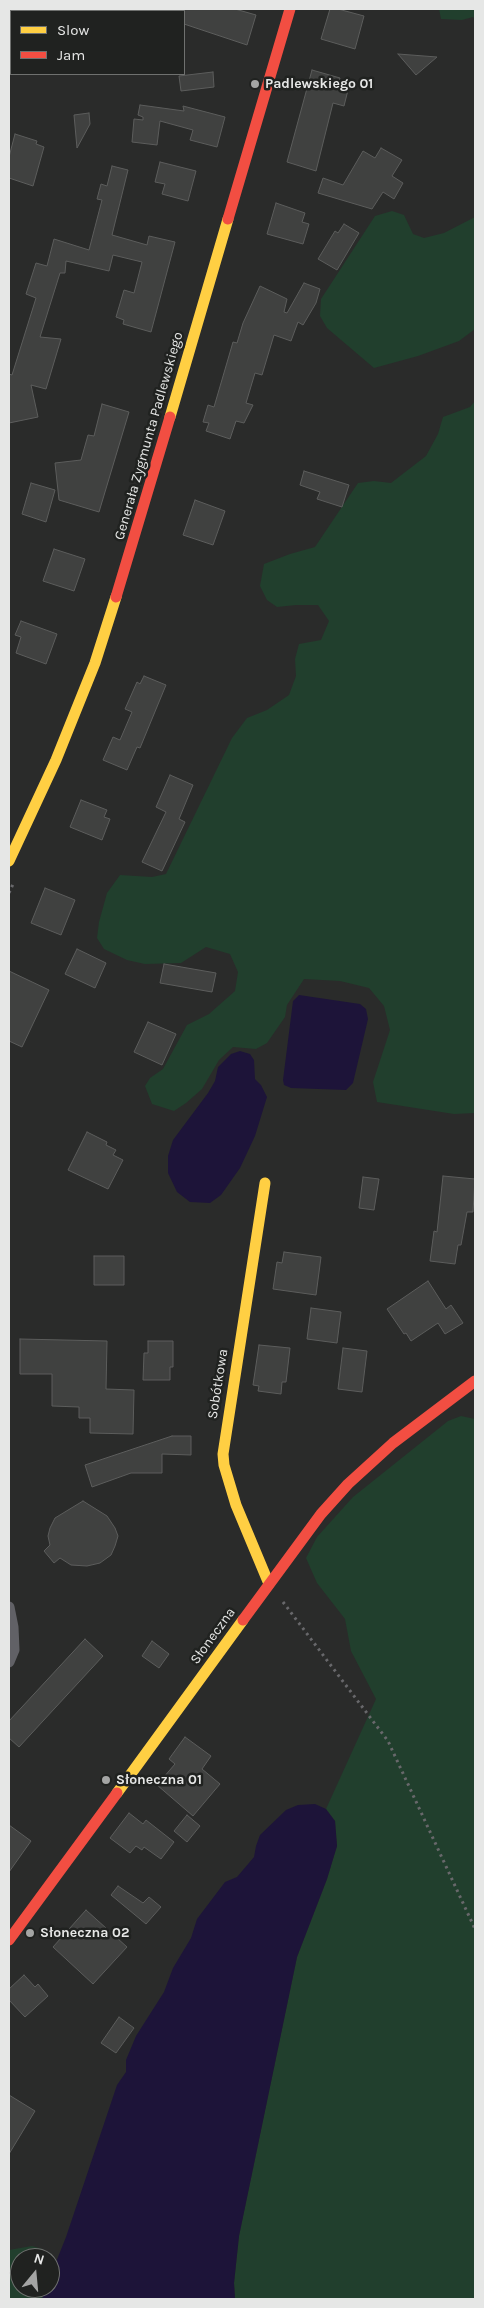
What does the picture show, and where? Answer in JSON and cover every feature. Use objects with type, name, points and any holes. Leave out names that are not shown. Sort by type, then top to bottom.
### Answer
[{"type":"street","name":"Generała Zygmunta Padlewskiego","points":[[9,861],[56,760],[95,663],[127,562],[290,9]]},
{"type":"street","name":"Sobótkowa","points":[[265,1183],[223,1454],[224,1465],[236,1505],[269,1584]]},
{"type":"street","name":"Słoneczna","points":[[9,1940],[321,1514],[348,1484],[393,1443],[475,1381]]},
{"type":"lane","points":[[9,1607],[14,1650],[9,1662]]},
{"type":"lane","points":[[9,1919],[19,1927]]},
{"type":"path","points":[[269,1584],[388,1741],[475,1929]]},
{"type":"green space","points":[[439,9],[475,9],[475,19],[473,17],[462,20],[441,19]]},
{"type":"green space","points":[[392,211],[404,215],[413,234],[424,238],[444,233],[475,217],[475,329],[459,341],[418,356],[374,368],[327,328],[320,316],[321,299],[375,216]]},
{"type":"green space","points":[[475,401],[475,1113],[454,1114],[377,1102],[373,1082],[390,1030],[384,1006],[369,988],[340,981],[304,979],[287,1005],[285,1017],[267,1043],[256,1049],[233,1047],[219,1060],[202,1089],[174,1111],[152,1104],[145,1086],[150,1078],[163,1069],[187,1025],[209,1014],[235,991],[238,972],[230,954],[206,947],[181,963],[145,964],[127,960],[104,949],[97,938],[99,922],[107,893],[120,875],[152,877],[166,874],[232,738],[247,718],[267,710],[289,695],[296,676],[295,659],[299,644],[321,640],[329,621],[318,605],[277,607],[267,600],[260,586],[264,564],[315,547],[358,483],[374,481],[391,483],[426,456],[438,434],[443,417],[470,407]]},
{"type":"green space","points":[[461,1416],[475,1419],[475,2299],[235,2299],[234,2283],[239,2236],[297,1957],[327,1879],[337,1846],[335,1821],[326,1809],[376,1699],[351,1651],[345,1619],[317,1583],[306,1558],[317,1537],[353,1497],[448,1421]]},
{"type":"green space","points":[[32,2246],[39,2248],[20,2248]]},
{"type":"green space","points":[[9,2250],[10,2298],[42,2299],[9,2299]]},
{"type":"shaded area","points":[[299,995],[360,1004],[366,1009],[368,1019],[353,1083],[346,1090],[291,1088],[284,1085],[283,1080],[293,1001]]},
{"type":"shaded area","points":[[240,1051],[250,1054],[254,1060],[255,1079],[261,1085],[267,1097],[255,1136],[240,1168],[221,1195],[210,1203],[190,1202],[177,1192],[168,1173],[168,1156],[173,1140],[208,1093],[215,1081],[218,1067],[231,1054]]},
{"type":"shaded area","points":[[315,1804],[326,1809],[335,1821],[337,1846],[327,1879],[297,1957],[239,2236],[234,2283],[235,2299],[42,2299],[60,2298],[60,2252],[117,2085],[126,2072],[126,2060],[136,2036],[164,1992],[173,1968],[191,1938],[197,1919],[225,1882],[237,1877],[254,1857],[260,1835],[286,1810],[298,1805]]},
{"type":"building","points":[[235,9],[256,15],[247,45],[185,24],[184,10]]},
{"type":"building","points":[[330,9],[338,9],[364,16],[355,49],[321,39]]},
{"type":"building","points":[[398,54],[437,57],[416,75]]},
{"type":"building","points":[[312,70],[340,78],[337,87],[348,90],[344,106],[333,103],[316,171],[287,162]]},
{"type":"building","points":[[213,72],[214,87],[181,91],[179,76]]},
{"type":"building","points":[[140,105],[184,111],[183,106],[225,117],[217,147],[190,140],[193,130],[160,121],[157,145],[132,142],[134,119],[143,120],[143,117],[138,115]]},
{"type":"building","points":[[89,113],[90,124],[77,148],[74,115]]},
{"type":"building","points":[[15,134],[37,141],[36,144],[44,147],[33,186],[9,178],[9,157]]},
{"type":"building","points":[[381,148],[402,160],[392,176],[403,183],[394,199],[383,192],[372,209],[318,193],[323,178],[343,185],[363,151],[375,158]]},
{"type":"building","points":[[160,162],[196,171],[188,201],[162,194],[165,184],[155,182]]},
{"type":"building","points":[[112,166],[128,170],[112,235],[147,245],[149,236],[175,242],[151,332],[123,324],[124,320],[116,317],[124,290],[134,293],[142,262],[113,255],[109,271],[66,261],[65,273],[60,273],[40,337],[61,339],[46,389],[31,385],[38,417],[9,423],[9,374],[12,375],[36,298],[26,294],[36,263],[47,266],[54,239],[89,250],[102,200],[97,199],[101,184],[107,186]]},
{"type":"building","points":[[276,203],[305,213],[302,222],[309,224],[303,244],[267,234]]},
{"type":"building","points":[[344,224],[359,233],[337,270],[318,259],[335,231],[338,233]]},
{"type":"building","points":[[304,283],[320,289],[316,303],[303,325],[298,322],[291,341],[274,335],[262,375],[255,373],[246,403],[253,405],[244,423],[236,421],[230,439],[206,431],[209,423],[203,422],[208,405],[214,407],[233,342],[237,343],[243,323],[260,286],[287,299],[284,312],[287,313]]},
{"type":"building","points":[[102,404],[129,412],[99,512],[59,500],[55,463],[81,460],[88,435],[94,436]]},
{"type":"building","points":[[304,471],[349,485],[342,507],[317,499],[320,492],[300,485]]},
{"type":"building","points":[[31,483],[55,490],[46,522],[22,514]]},
{"type":"building","points":[[195,500],[225,511],[213,545],[183,535]]},
{"type":"building","points":[[54,549],[85,559],[74,591],[43,581]]},
{"type":"building","points":[[21,621],[57,634],[46,664],[16,653],[21,637],[15,635]]},
{"type":"building","points":[[144,676],[166,685],[140,748],[137,747],[127,770],[103,760],[113,737],[120,740],[132,712],[125,709],[137,682],[140,684]]},
{"type":"building","points":[[170,775],[193,785],[179,819],[185,822],[162,871],[142,862],[166,812],[156,807]]},
{"type":"building","points":[[81,800],[107,810],[104,817],[110,819],[102,840],[70,827]]},
{"type":"building","points":[[45,888],[75,900],[61,935],[31,923]]},
{"type":"building","points":[[77,949],[106,963],[95,988],[65,974]]},
{"type":"building","points":[[164,964],[216,973],[212,992],[160,983]]},
{"type":"building","points":[[9,971],[49,990],[22,1047],[9,1041]]},
{"type":"building","points":[[148,1022],[176,1034],[162,1065],[134,1052]]},
{"type":"building","points":[[87,1132],[107,1142],[106,1145],[116,1150],[113,1155],[123,1160],[108,1189],[68,1170]]},
{"type":"building","points":[[443,1176],[475,1179],[473,1212],[467,1212],[461,1245],[458,1245],[455,1264],[430,1261],[434,1231],[437,1232]]},
{"type":"building","points":[[363,1177],[379,1179],[374,1210],[359,1208]]},
{"type":"building","points":[[284,1252],[321,1257],[316,1295],[273,1289],[277,1262],[282,1263]]},
{"type":"building","points":[[94,1256],[124,1256],[124,1285],[94,1285]]},
{"type":"building","points":[[428,1281],[446,1309],[451,1305],[463,1323],[445,1334],[438,1323],[411,1341],[387,1309]]},
{"type":"building","points":[[311,1308],[341,1312],[337,1343],[307,1339]]},
{"type":"building","points":[[20,1339],[107,1341],[106,1389],[134,1390],[133,1434],[90,1433],[90,1418],[79,1418],[79,1407],[52,1406],[52,1374],[20,1374]]},
{"type":"building","points":[[148,1341],[173,1341],[173,1367],[170,1367],[170,1380],[143,1380],[144,1353],[148,1353]]},
{"type":"building","points":[[259,1345],[290,1348],[286,1382],[282,1382],[281,1394],[258,1391],[259,1386],[253,1385]]},
{"type":"building","points":[[343,1348],[367,1351],[362,1392],[338,1389]]},
{"type":"building","points":[[172,1436],[191,1436],[191,1455],[162,1454],[162,1473],[131,1473],[92,1487],[85,1465]]},
{"type":"building","points":[[83,1501],[107,1516],[115,1528],[118,1536],[111,1555],[100,1563],[87,1566],[71,1565],[60,1558],[54,1563],[44,1551],[50,1545],[48,1536],[50,1528],[55,1518]]},
{"type":"building","points":[[85,1639],[103,1656],[19,1747],[9,1738],[9,1721]]},
{"type":"building","points":[[152,1641],[169,1654],[159,1668],[142,1656]]},
{"type":"building","points":[[185,1737],[211,1756],[202,1769],[220,1784],[193,1816],[157,1785],[175,1764],[169,1759]]},
{"type":"building","points":[[129,1813],[143,1824],[146,1820],[174,1842],[161,1859],[144,1847],[142,1850],[136,1846],[130,1853],[110,1838]]},
{"type":"building","points":[[187,1815],[200,1826],[187,1842],[174,1831]]},
{"type":"building","points":[[9,1825],[31,1841],[9,1872]]},
{"type":"building","points":[[118,1886],[143,1903],[149,1897],[161,1907],[146,1924],[111,1895]]},
{"type":"building","points":[[86,1910],[127,1947],[93,1984],[53,1947]]},
{"type":"building","points":[[24,1975],[35,1987],[38,1984],[48,1996],[25,2017],[9,2000],[9,1989]]},
{"type":"building","points":[[119,2017],[134,2028],[116,2053],[101,2043]]},
{"type":"building","points":[[9,2095],[35,2111],[9,2154]]},
{"type":"traffic: slow","points":[[170,417],[228,219]]},
{"type":"traffic: slow","points":[[9,861],[56,760],[95,663],[116,597]]},
{"type":"traffic: slow","points":[[265,1183],[223,1454],[224,1465],[236,1505],[269,1584]]},
{"type":"traffic: slow","points":[[117,1793],[243,1620]]},
{"type":"traffic: jam","points":[[228,219],[290,9]]},
{"type":"traffic: jam","points":[[116,597],[170,417]]},
{"type":"traffic: jam","points":[[243,1620],[321,1514],[348,1484],[393,1443],[475,1381]]},
{"type":"traffic: jam","points":[[9,1940],[117,1793]]},
{"type":"place","name":"Padlewskiego 01","points":[[255,84]]},
{"type":"place","name":"Słoneczna 01","points":[[106,1780]]},
{"type":"place","name":"Słoneczna 02","points":[[30,1933]]}]
